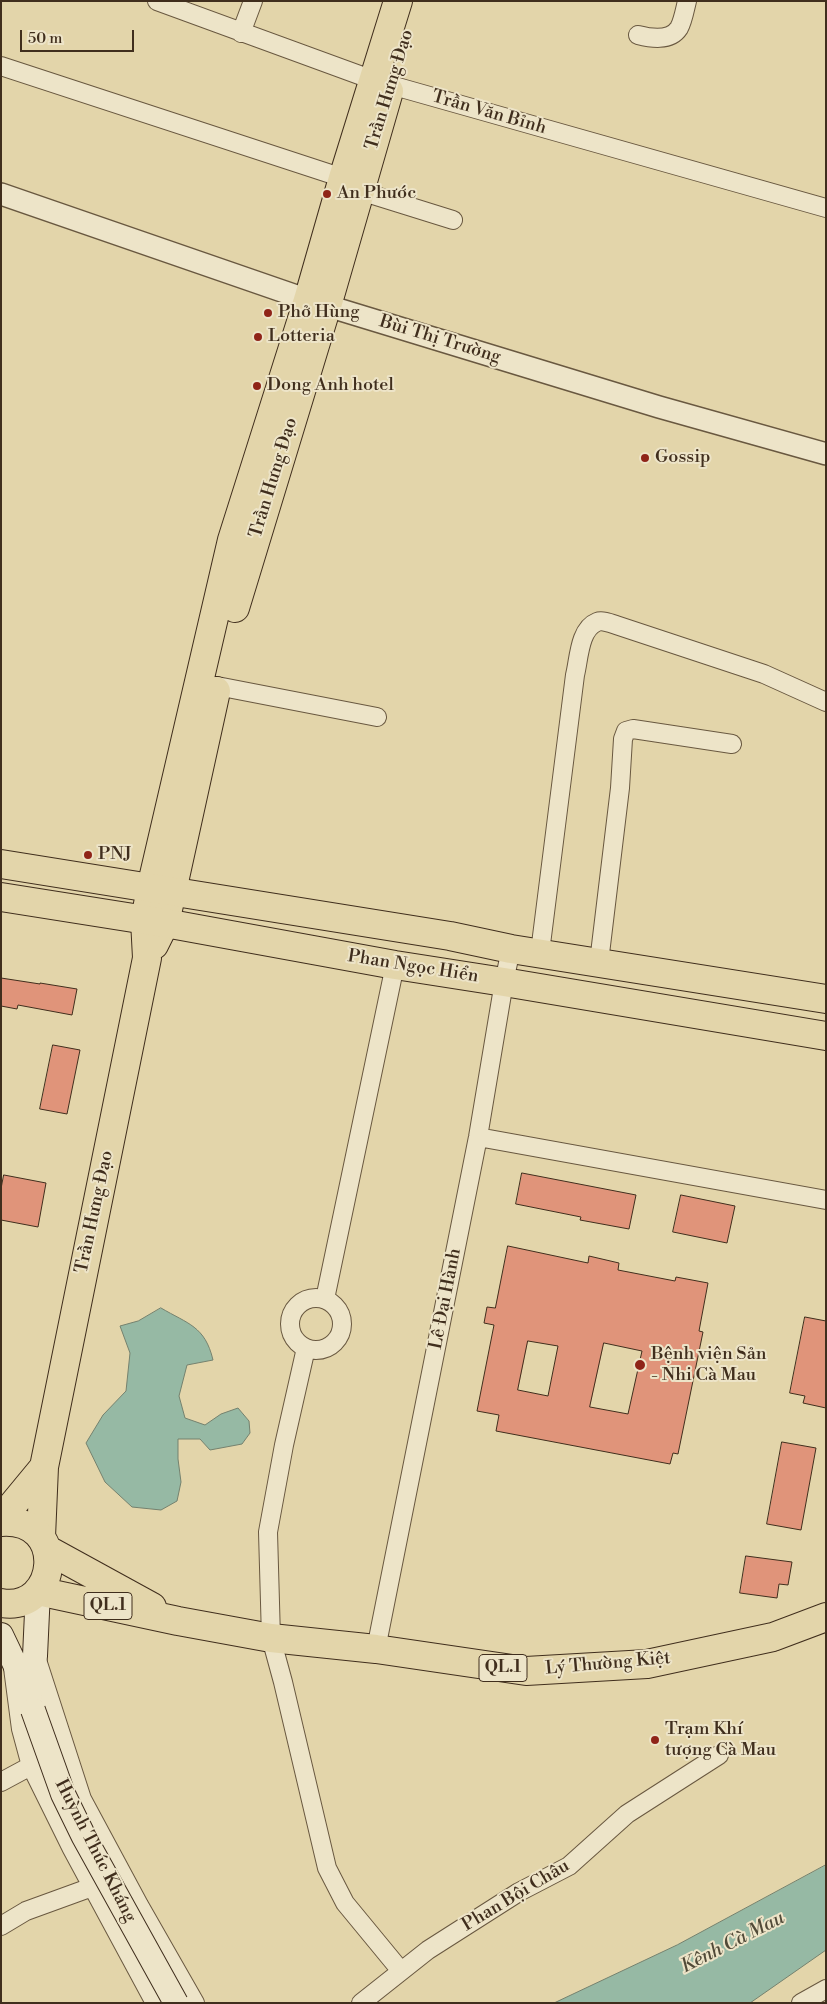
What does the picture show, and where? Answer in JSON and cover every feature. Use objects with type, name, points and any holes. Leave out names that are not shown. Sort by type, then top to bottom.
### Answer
[{"type":"main road","name":"Trần Hưng Đạo","points":[[161,889],[217,686],[232,540],[317,303],[382,82],[398,1]]},
{"type":"main road","name":"Trần Hưng Đạo","points":[[382,82],[417,1]]},
{"type":"main road","name":"Trần Hưng Đạo","points":[[38,1591],[46,1578],[49,1564],[44,1544],[44,1467],[161,889],[225,611]]},
{"type":"main road","name":"Phan Ngọc Hiển","points":[[1,864],[450,936],[511,949],[540,952],[826,999]]},
{"type":"main road","name":"Phan Ngọc Hiển","points":[[1,897],[155,922],[395,965],[826,1036]]},
{"type":"main road","name":"Trần Hưng Đạo","points":[[1,1521],[44,1467]]},
{"type":"main road","name":"QL.1","points":[[1,1521],[11,1521],[33,1529],[44,1544]]},
{"type":"main road","name":"Lý Thường Kiệt","points":[[44,1544],[178,1621]]},
{"type":"main road","name":"Lý Thường Kiệt","points":[[38,1591],[178,1621],[270,1638],[376,1649],[526,1671],[647,1664],[773,1637],[826,1617]]},
{"type":"main road","points":[[1,1603],[16,1603],[27,1599],[38,1591]]},
{"type":"main road","name":"Huỳnh Thúc Kháng","points":[[38,1591],[24,1658],[32,1701],[67,1802],[89,1846],[176,2003]]},
{"type":"main road","points":[[1,1635],[24,1658]]},
{"type":"street","name":"Trần Văn Bỉnh","points":[[157,1],[241,33],[382,82],[826,208]]},
{"type":"street","points":[[241,33],[253,1]]},
{"type":"street","points":[[638,35],[654,38],[664,37],[674,32],[678,28],[687,1]]},
{"type":"street","points":[[1,66],[453,220]]},
{"type":"street","name":"Bùi Thị Trường","points":[[1,194],[317,303],[659,407],[826,454]]},
{"type":"street","points":[[540,952],[575,675],[583,638],[591,626],[602,622],[616,625],[764,674],[826,702]]},
{"type":"street","points":[[217,686],[377,717]]},
{"type":"street","points":[[599,962],[620,788],[623,739],[626,731],[633,729],[732,744]]},
{"type":"street","name":"Lê Đại Hành","points":[[376,1649],[478,1137],[511,949]]},
{"type":"street","points":[[325,1299],[395,965]]},
{"type":"street","points":[[478,1137],[826,1200]]},
{"type":"street","points":[[312,1297],[325,1299],[333,1303],[339,1310],[342,1329],[338,1338],[330,1346],[321,1350],[306,1348],[298,1344],[289,1328],[293,1310],[299,1303],[312,1297]]},
{"type":"street","points":[[306,1348],[284,1445],[268,1532],[270,1638],[284,1682],[327,1868],[345,1903],[401,1971]]},
{"type":"street","points":[[24,1658],[65,1747],[82,1799],[139,1905],[196,2003]]},
{"type":"street","points":[[24,1658],[15,1690],[20,1722],[31,1766],[92,1887],[155,2003]]},
{"type":"street","points":[[1,1782],[65,1747]]},
{"type":"street","name":"Phan Bội Châu","points":[[361,2003],[428,1950],[512,1897],[569,1866],[627,1814],[719,1754]]},
{"type":"street","points":[[1,1926],[26,1911],[92,1887]]},
{"type":"street","points":[[801,2003],[826,1989]]},
{"type":"water","points":[[161,1308],[194,1327],[200,1333],[210,1349],[213,1360],[187,1365],[179,1396],[185,1418],[205,1425],[221,1414],[238,1408],[249,1421],[250,1433],[242,1444],[210,1450],[200,1439],[178,1439],[181,1482],[177,1501],[161,1510],[132,1507],[105,1482],[86,1443],[103,1415],[126,1391],[130,1353],[120,1326],[138,1321]]},
{"type":"water","name":"Kênh Cà Mau","points":[[826,1865],[826,1950],[750,2003],[554,2003],[677,1945]]},
{"type":"building","points":[[1,978],[77,989],[72,1015],[18,1005],[17,1009],[1,1006]]},
{"type":"building","points":[[53,1045],[80,1050],[67,1114],[40,1109]]},
{"type":"building","points":[[522,1173],[636,1195],[629,1229],[580,1220],[581,1217],[516,1204]]},
{"type":"building","points":[[4,1175],[46,1183],[38,1227],[1,1220],[1,1189]]},
{"type":"building","points":[[681,1195],[735,1206],[727,1243],[673,1232]]},
{"type":"building","points":[[508,1246],[588,1263],[589,1256],[619,1263],[618,1270],[675,1281],[676,1277],[708,1283],[699,1331],[703,1332],[678,1454],[673,1453],[670,1464],[496,1431],[499,1415],[477,1411],[494,1325],[484,1323],[487,1307],[495,1308]],"holes":[[[528,1341],[558,1346],[548,1396],[518,1390]],[[604,1343],[642,1351],[628,1414],[590,1407]]]},
{"type":"building","points":[[805,1317],[826,1321],[826,1408],[803,1403],[805,1396],[790,1393]]},
{"type":"building","points":[[782,1442],[816,1448],[801,1530],[767,1524]]},
{"type":"building","points":[[746,1556],[792,1562],[788,1585],[779,1584],[777,1598],[740,1593]]},
{"type":"place","name":"An Phước","points":[[327,194]]},
{"type":"place","name":"Phở Hùng","points":[[268,313]]},
{"type":"place","name":"Lotteria","points":[[258,337]]},
{"type":"place","name":"Dong Anh hotel","points":[[257,386]]},
{"type":"place","name":"Gossip","points":[[645,458]]},
{"type":"place","name":"PNJ","points":[[88,855]]},
{"type":"place","name":"Bệnh viện Sản - Nhi Cà Mau","points":[[640,1365]]},
{"type":"place","name":"Trạm Khí tượng Cà Mau","points":[[655,1740]]}]
